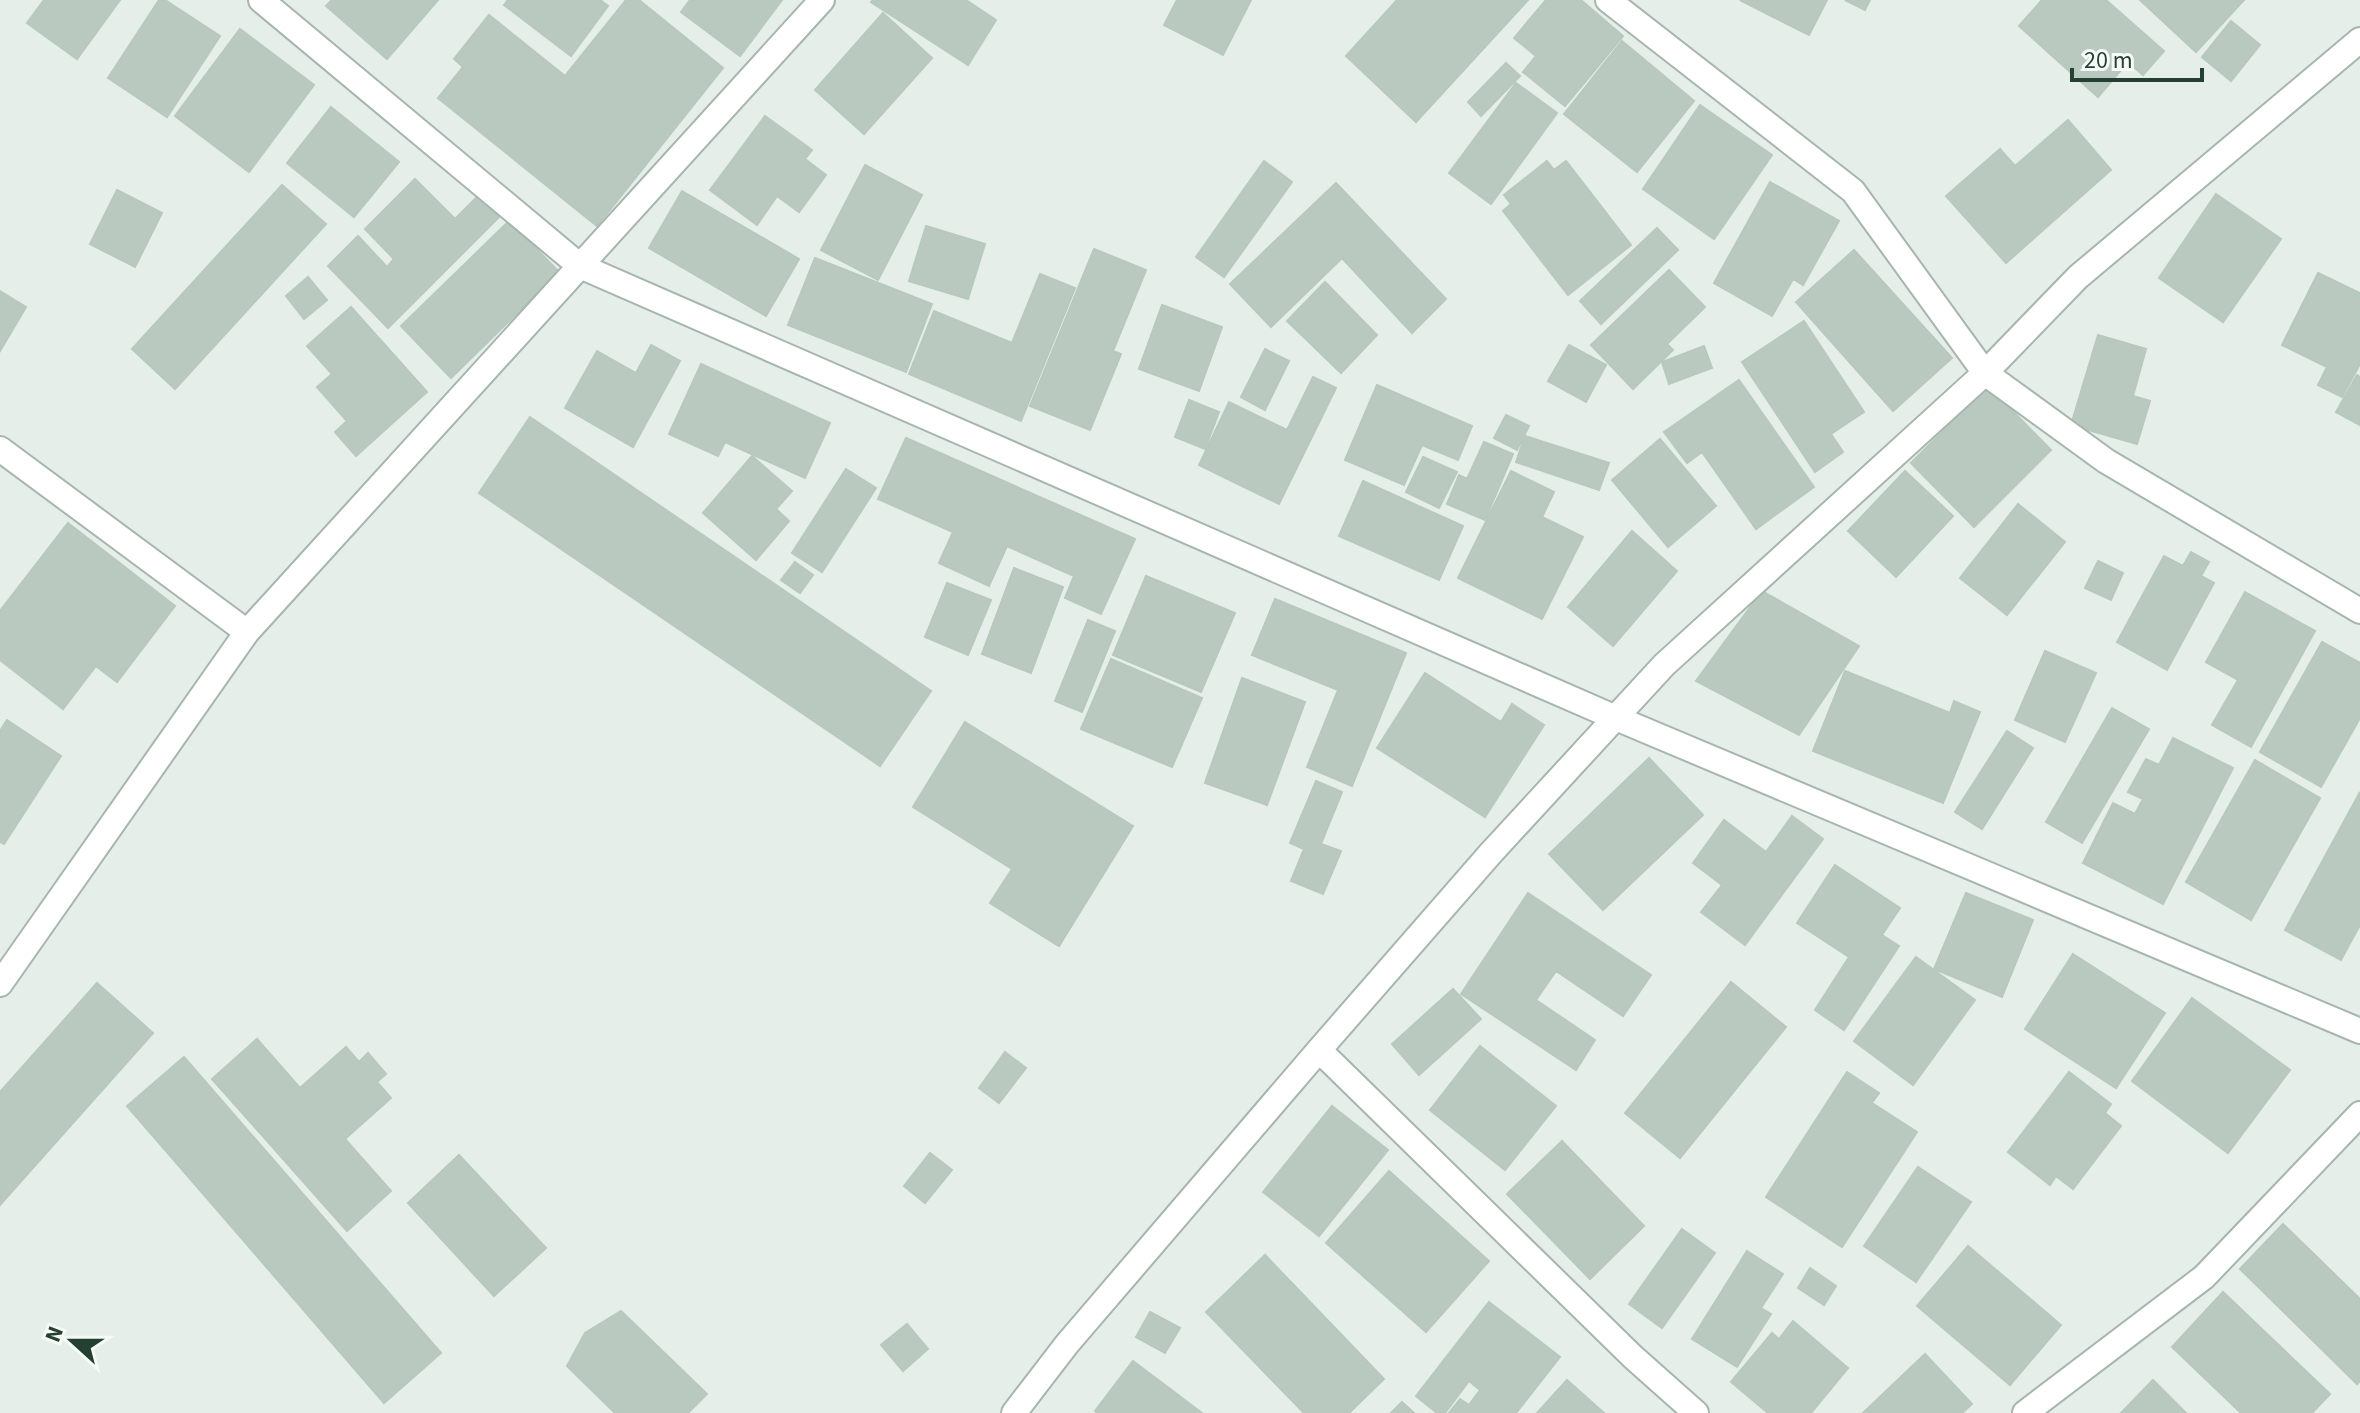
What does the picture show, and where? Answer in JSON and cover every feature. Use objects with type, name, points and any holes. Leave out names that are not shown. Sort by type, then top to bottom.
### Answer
[{"type":"street","points":[[261,0],[580,266],[1616,718],[2360,1031]]},
{"type":"street","points":[[0,984],[247,632],[822,0]]},
{"type":"street","points":[[1608,0],[1853,191],[1985,373],[2106,461],[2360,611]]},
{"type":"street","points":[[1014,1413],[1067,1344],[1319,1050],[1490,854],[1664,665],[1985,373],[2078,277],[2360,40]]},
{"type":"street","points":[[0,449],[247,632]]},
{"type":"street","points":[[1319,1050],[1633,1357],[1696,1413]]},
{"type":"street","points":[[2025,1413],[2204,1277],[2360,1114]]},
{"type":"building","points":[[44,0],[120,0],[77,59],[27,23]]},
{"type":"building","points":[[159,0],[165,0],[220,36],[167,117],[108,78]]},
{"type":"building","points":[[332,0],[438,0],[387,59],[326,6]]},
{"type":"building","points":[[508,0],[600,0],[608,6],[571,56],[504,5]]},
{"type":"building","points":[[626,0],[639,0],[723,68],[597,226],[438,98],[463,67],[454,59],[489,15],[565,76]]},
{"type":"building","points":[[690,0],[782,0],[740,56],[681,12]]},
{"type":"building","points":[[966,0],[996,20],[968,65],[871,2]]},
{"type":"building","points":[[1177,0],[1251,0],[1223,55],[1164,25]]},
{"type":"building","points":[[1397,0],[1528,0],[1416,122],[1346,56]]},
{"type":"building","points":[[1546,0],[1581,0],[1623,36],[1565,106],[1523,72],[1536,56],[1514,38]]},
{"type":"building","points":[[1740,0],[1827,0],[1809,35]]},
{"type":"building","points":[[1845,0],[1870,0],[1865,10]]},
{"type":"building","points":[[2042,0],[2106,0],[2164,51],[2143,75],[2128,62],[2098,97],[2019,26]]},
{"type":"building","points":[[2140,0],[2244,0],[2196,52]]},
{"type":"building","points":[[883,13],[932,58],[864,134],[815,90]]},
{"type":"building","points":[[2231,21],[2260,45],[2231,81],[2202,57]]},
{"type":"building","points":[[240,29],[314,85],[249,172],[175,116]]},
{"type":"building","points":[[1622,41],[1694,101],[1637,172],[1564,114]]},
{"type":"building","points":[[1506,63],[1520,76],[1481,116],[1468,102]]},
{"type":"building","points":[[1516,83],[1557,113],[1491,204],[1449,173]]},
{"type":"building","points":[[1700,105],[1772,155],[1714,239],[1643,189]]},
{"type":"building","points":[[331,107],[399,162],[354,217],[287,163]]},
{"type":"building","points":[[765,116],[812,150],[805,159],[826,175],[799,212],[777,196],[757,225],[710,190]]},
{"type":"building","points":[[2068,120],[2111,170],[2006,263],[1946,196],[2000,149],[2015,166]]},
{"type":"building","points":[[1264,161],[1292,182],[1224,277],[1196,257]]},
{"type":"building","points":[[1547,161],[1554,170],[1566,161],[1631,245],[1568,295],[1503,211],[1511,204],[1504,195]]},
{"type":"building","points":[[865,165],[922,195],[878,280],[821,250]]},
{"type":"building","points":[[415,179],[455,219],[481,193],[502,214],[388,328],[328,266],[358,236],[387,267],[394,259],[365,229]]},
{"type":"building","points":[[1770,182],[1839,221],[1803,285],[1793,279],[1772,316],[1714,283]]},
{"type":"building","points":[[1336,183],[1446,299],[1412,333],[1342,258],[1271,327],[1230,284]]},
{"type":"building","points":[[282,185],[326,224],[175,389],[132,349]]},
{"type":"building","points":[[117,190],[162,213],[135,267],[90,244]]},
{"type":"building","points":[[682,191],[799,259],[766,316],[649,248]]},
{"type":"building","points":[[2216,194],[2281,239],[2223,322],[2159,278]]},
{"type":"building","points":[[509,221],[559,272],[451,378],[401,326]]},
{"type":"building","points":[[926,226],[985,244],[968,299],[909,281]]},
{"type":"building","points":[[1657,228],[1678,250],[1601,324],[1580,301]]},
{"type":"building","points":[[1094,249],[1146,270],[1113,351],[1121,354],[1090,430],[1030,406]]},
{"type":"building","points":[[1854,250],[1952,358],[1893,411],[1796,302]]},
{"type":"building","points":[[815,258],[932,304],[906,372],[788,325]]},
{"type":"building","points":[[1669,270],[1705,307],[1667,344],[1673,350],[1633,389],[1591,345]]},
{"type":"building","points":[[2318,273],[2360,293],[2360,364],[2342,397],[2318,385],[2327,367],[2282,345]]},
{"type":"building","points":[[1040,274],[1075,288],[1021,421],[909,374],[934,311],[1012,343]]},
{"type":"building","points":[[308,277],[327,300],[304,319],[286,296]]},
{"type":"building","points":[[1325,282],[1377,335],[1341,373],[1287,321]]},
{"type":"building","points":[[0,291],[26,307],[0,351]]},
{"type":"building","points":[[1162,305],[1222,327],[1199,391],[1139,369]]},
{"type":"building","points":[[351,307],[427,392],[356,456],[335,432],[347,421],[317,387],[332,374],[307,346]]},
{"type":"building","points":[[1804,321],[1864,412],[1831,434],[1843,452],[1815,472],[1742,362]]},
{"type":"building","points":[[2098,335],[2146,349],[2133,396],[2150,401],[2137,444],[2071,425]]},
{"type":"building","points":[[651,345],[680,361],[633,447],[565,408],[597,351],[636,373]]},
{"type":"building","points":[[1569,345],[1606,365],[1586,402],[1548,381]]},
{"type":"building","points":[[1704,346],[1712,368],[1669,384],[1662,362]]},
{"type":"building","points":[[1265,349],[1289,361],[1265,410],[1241,397]]},
{"type":"building","points":[[701,364],[830,423],[805,478],[725,442],[718,456],[669,434]]},
{"type":"building","points":[[2357,375],[2360,377],[2360,425],[2336,412]]},
{"type":"building","points":[[1313,377],[1336,388],[1279,504],[1199,465],[1229,402],[1287,430]]},
{"type":"building","points":[[1739,380],[1814,487],[1756,529],[1702,452],[1687,463],[1664,432]]},
{"type":"building","points":[[1377,385],[1472,426],[1458,460],[1422,445],[1404,485],[1345,460]]},
{"type":"building","points":[[1988,386],[2051,450],[1974,527],[1911,463]]},
{"type":"building","points":[[1189,400],[1219,412],[1205,449],[1175,437]]},
{"type":"building","points":[[1506,415],[1529,426],[1517,450],[1494,438]]},
{"type":"building","points":[[530,417],[931,691],[880,766],[479,493]]},
{"type":"building","points":[[1525,436],[1609,463],[1599,490],[1516,462]]},
{"type":"building","points":[[906,438],[1135,539],[1101,614],[1065,598],[1074,576],[1007,546],[989,586],[939,563],[953,532],[878,499]]},
{"type":"building","points":[[1660,439],[1716,506],[1668,547],[1612,480]]},
{"type":"building","points":[[1484,442],[1513,454],[1485,520],[1447,504],[1459,475],[1467,479]]},
{"type":"building","points":[[752,456],[792,491],[776,509],[789,521],[756,560],[703,513]]},
{"type":"building","points":[[1423,457],[1457,472],[1439,508],[1406,492]]},
{"type":"building","points":[[846,469],[876,488],[822,572],[792,553]]},
{"type":"building","points":[[1511,471],[1554,492],[1542,517],[1583,537],[1542,619],[1458,578]]},
{"type":"building","points":[[1905,471],[1953,516],[1896,577],[1848,531]]},
{"type":"building","points":[[1363,481],[1463,526],[1439,580],[1339,536]]},
{"type":"building","points":[[2018,504],[2065,542],[2007,615],[1960,578]]},
{"type":"building","points":[[68,523],[175,606],[117,682],[96,666],[63,709],[0,660],[0,611]]},
{"type":"building","points":[[1632,531],[1677,571],[1613,646],[1568,607]]},
{"type":"building","points":[[2191,552],[2209,562],[2201,576],[2214,583],[2167,670],[2117,642],[2164,556],[2183,566]]},
{"type":"building","points":[[2098,561],[2123,573],[2111,600],[2085,588]]},
{"type":"building","points":[[795,562],[813,575],[800,593],[781,580]]},
{"type":"building","points":[[1014,568],[1063,587],[1031,673],[982,654]]},
{"type":"building","points":[[1146,576],[1235,613],[1201,692],[1113,655]]},
{"type":"building","points":[[947,583],[991,600],[968,655],[925,637]]},
{"type":"building","points":[[1762,591],[1859,646],[1799,735],[1696,681]]},
{"type":"building","points":[[2245,592],[2315,631],[2251,747],[2212,725],[2238,680],[2206,662]]},
{"type":"building","points":[[1275,599],[1406,653],[1352,786],[1307,767],[1338,690],[1252,655]]},
{"type":"building","points":[[1088,620],[1115,631],[1082,712],[1055,701]]},
{"type":"building","points":[[2322,642],[2360,663],[2360,718],[2321,787],[2260,752]]},
{"type":"building","points":[[2045,651],[2096,673],[2065,742],[2015,720]]},
{"type":"building","points":[[1111,659],[1202,698],[1172,767],[1081,729]]},
{"type":"building","points":[[1845,671],[1950,713],[1954,701],[1980,712],[1943,803],[1813,751]]},
{"type":"building","points":[[1425,673],[1501,722],[1512,704],[1544,725],[1485,817],[1377,748]]},
{"type":"building","points":[[1242,678],[1305,702],[1267,805],[1205,783]]},
{"type":"building","points":[[2112,708],[2149,729],[2082,843],[2046,822]]},
{"type":"building","points":[[7,720],[61,756],[4,844],[0,842],[0,731]]},
{"type":"building","points":[[965,722],[1133,826],[1059,946],[990,903],[1012,869],[913,807]]},
{"type":"building","points":[[2007,731],[2033,748],[1982,829],[1955,812]]},
{"type":"building","points":[[2173,738],[2233,768],[2163,904],[2083,863],[2113,803],[2135,814],[2143,799],[2128,792],[2146,759],[2159,765]]},
{"type":"building","points":[[1649,758],[1703,815],[1603,910],[1549,854]]},
{"type":"building","points":[[2255,760],[2320,798],[2251,920],[2186,882]]},
{"type":"building","points":[[1316,781],[1342,792],[1321,844],[1341,851],[1323,894],[1291,881],[1304,849],[1290,843]]},
{"type":"building","points":[[2360,792],[2360,925],[2341,960],[2285,930]]},
{"type":"building","points":[[1792,816],[1823,839],[1745,945],[1701,912],[1722,885],[1693,863],[1724,820],[1766,852]]},
{"type":"building","points":[[1835,865],[1900,908],[1882,935],[1899,946],[1844,1030],[1815,1010],[1849,957],[1797,923]]},
{"type":"building","points":[[1528,893],[1651,975],[1623,1016],[1556,971],[1536,1000],[1595,1040],[1576,1070],[1461,994]]},
{"type":"building","points":[[1966,893],[2033,920],[2002,997],[1934,969]]},
{"type":"building","points":[[2073,954],[2165,1013],[2116,1088],[2025,1029]]},
{"type":"building","points":[[1916,957],[1975,1000],[1913,1085],[1854,1041]]},
{"type":"building","points":[[1731,982],[1786,1027],[1680,1158],[1625,1113]]},
{"type":"building","points":[[97,983],[153,1033],[0,1205],[0,1092]]},
{"type":"building","points":[[1453,989],[1481,1019],[1419,1075],[1392,1044]]},
{"type":"building","points":[[2192,998],[2290,1070],[2228,1153],[2132,1081]]},
{"type":"building","points":[[257,1039],[300,1088],[346,1047],[359,1062],[368,1053],[386,1074],[377,1082],[391,1098],[345,1139],[391,1191],[347,1231],[212,1079]]},
{"type":"building","points":[[1480,1046],[1556,1106],[1505,1170],[1430,1110]]},
{"type":"building","points":[[1005,1052],[1026,1068],[999,1103],[979,1088]]},
{"type":"building","points":[[184,1057],[441,1353],[384,1403],[127,1106]]},
{"type":"building","points":[[1847,1072],[1879,1093],[1872,1103],[1917,1132],[1842,1247],[1766,1197]]},
{"type":"building","points":[[2069,1072],[2111,1104],[2105,1113],[2121,1126],[2073,1189],[2056,1176],[2050,1185],[2008,1152]]},
{"type":"building","points":[[1332,1106],[1388,1150],[1319,1236],[1263,1192]]},
{"type":"building","points":[[1562,1141],[1644,1226],[1590,1279],[1507,1194]]},
{"type":"building","points":[[930,1153],[952,1170],[925,1203],[904,1186]]},
{"type":"building","points":[[459,1155],[546,1248],[494,1296],[408,1203]]},
{"type":"building","points":[[1918,1167],[1971,1202],[1916,1282],[1864,1246]]},
{"type":"building","points":[[1389,1171],[1489,1261],[1426,1332],[1326,1243]]},
{"type":"building","points":[[2283,1224],[2360,1299],[2360,1381],[2357,1384],[2240,1269]]},
{"type":"building","points":[[1682,1229],[1715,1253],[1662,1328],[1629,1304]]},
{"type":"building","points":[[1968,1246],[2061,1325],[2010,1385],[1917,1306]]},
{"type":"building","points":[[1747,1251],[1783,1274],[1761,1308],[1771,1314],[1737,1367],[1692,1339]]},
{"type":"building","points":[[1265,1255],[1384,1379],[1349,1413],[1304,1413],[1206,1312]]},
{"type":"building","points":[[1810,1268],[1836,1286],[1824,1305],[1798,1288]]},
{"type":"building","points":[[2223,1292],[2330,1394],[2312,1413],[2241,1413],[2172,1347]]},
{"type":"building","points":[[1489,1302],[1560,1357],[1516,1413],[1449,1413],[1460,1399],[1469,1405],[1480,1390],[1469,1381],[1445,1413],[1437,1413],[1416,1396]]},
{"type":"building","points":[[621,1311],[707,1394],[688,1413],[615,1413],[567,1366],[585,1333]]},
{"type":"building","points":[[1150,1312],[1180,1328],[1165,1353],[1136,1337]]},
{"type":"building","points":[[1793,1321],[1848,1368],[1811,1413],[1768,1413],[1731,1382],[1772,1333],[1779,1339]]},
{"type":"building","points":[[907,1324],[928,1349],[903,1371],[881,1345]]},
{"type":"building","points":[[1925,1354],[1972,1404],[1962,1413],[1863,1413]]},
{"type":"building","points":[[1133,1361],[1202,1413],[1095,1411]]},
{"type":"building","points":[[1567,1380],[1604,1413],[1537,1413]]},
{"type":"building","points":[[2153,1380],[2186,1413],[2121,1413]]},
{"type":"building","points":[[1402,1402],[1414,1413],[1391,1413]]}]
